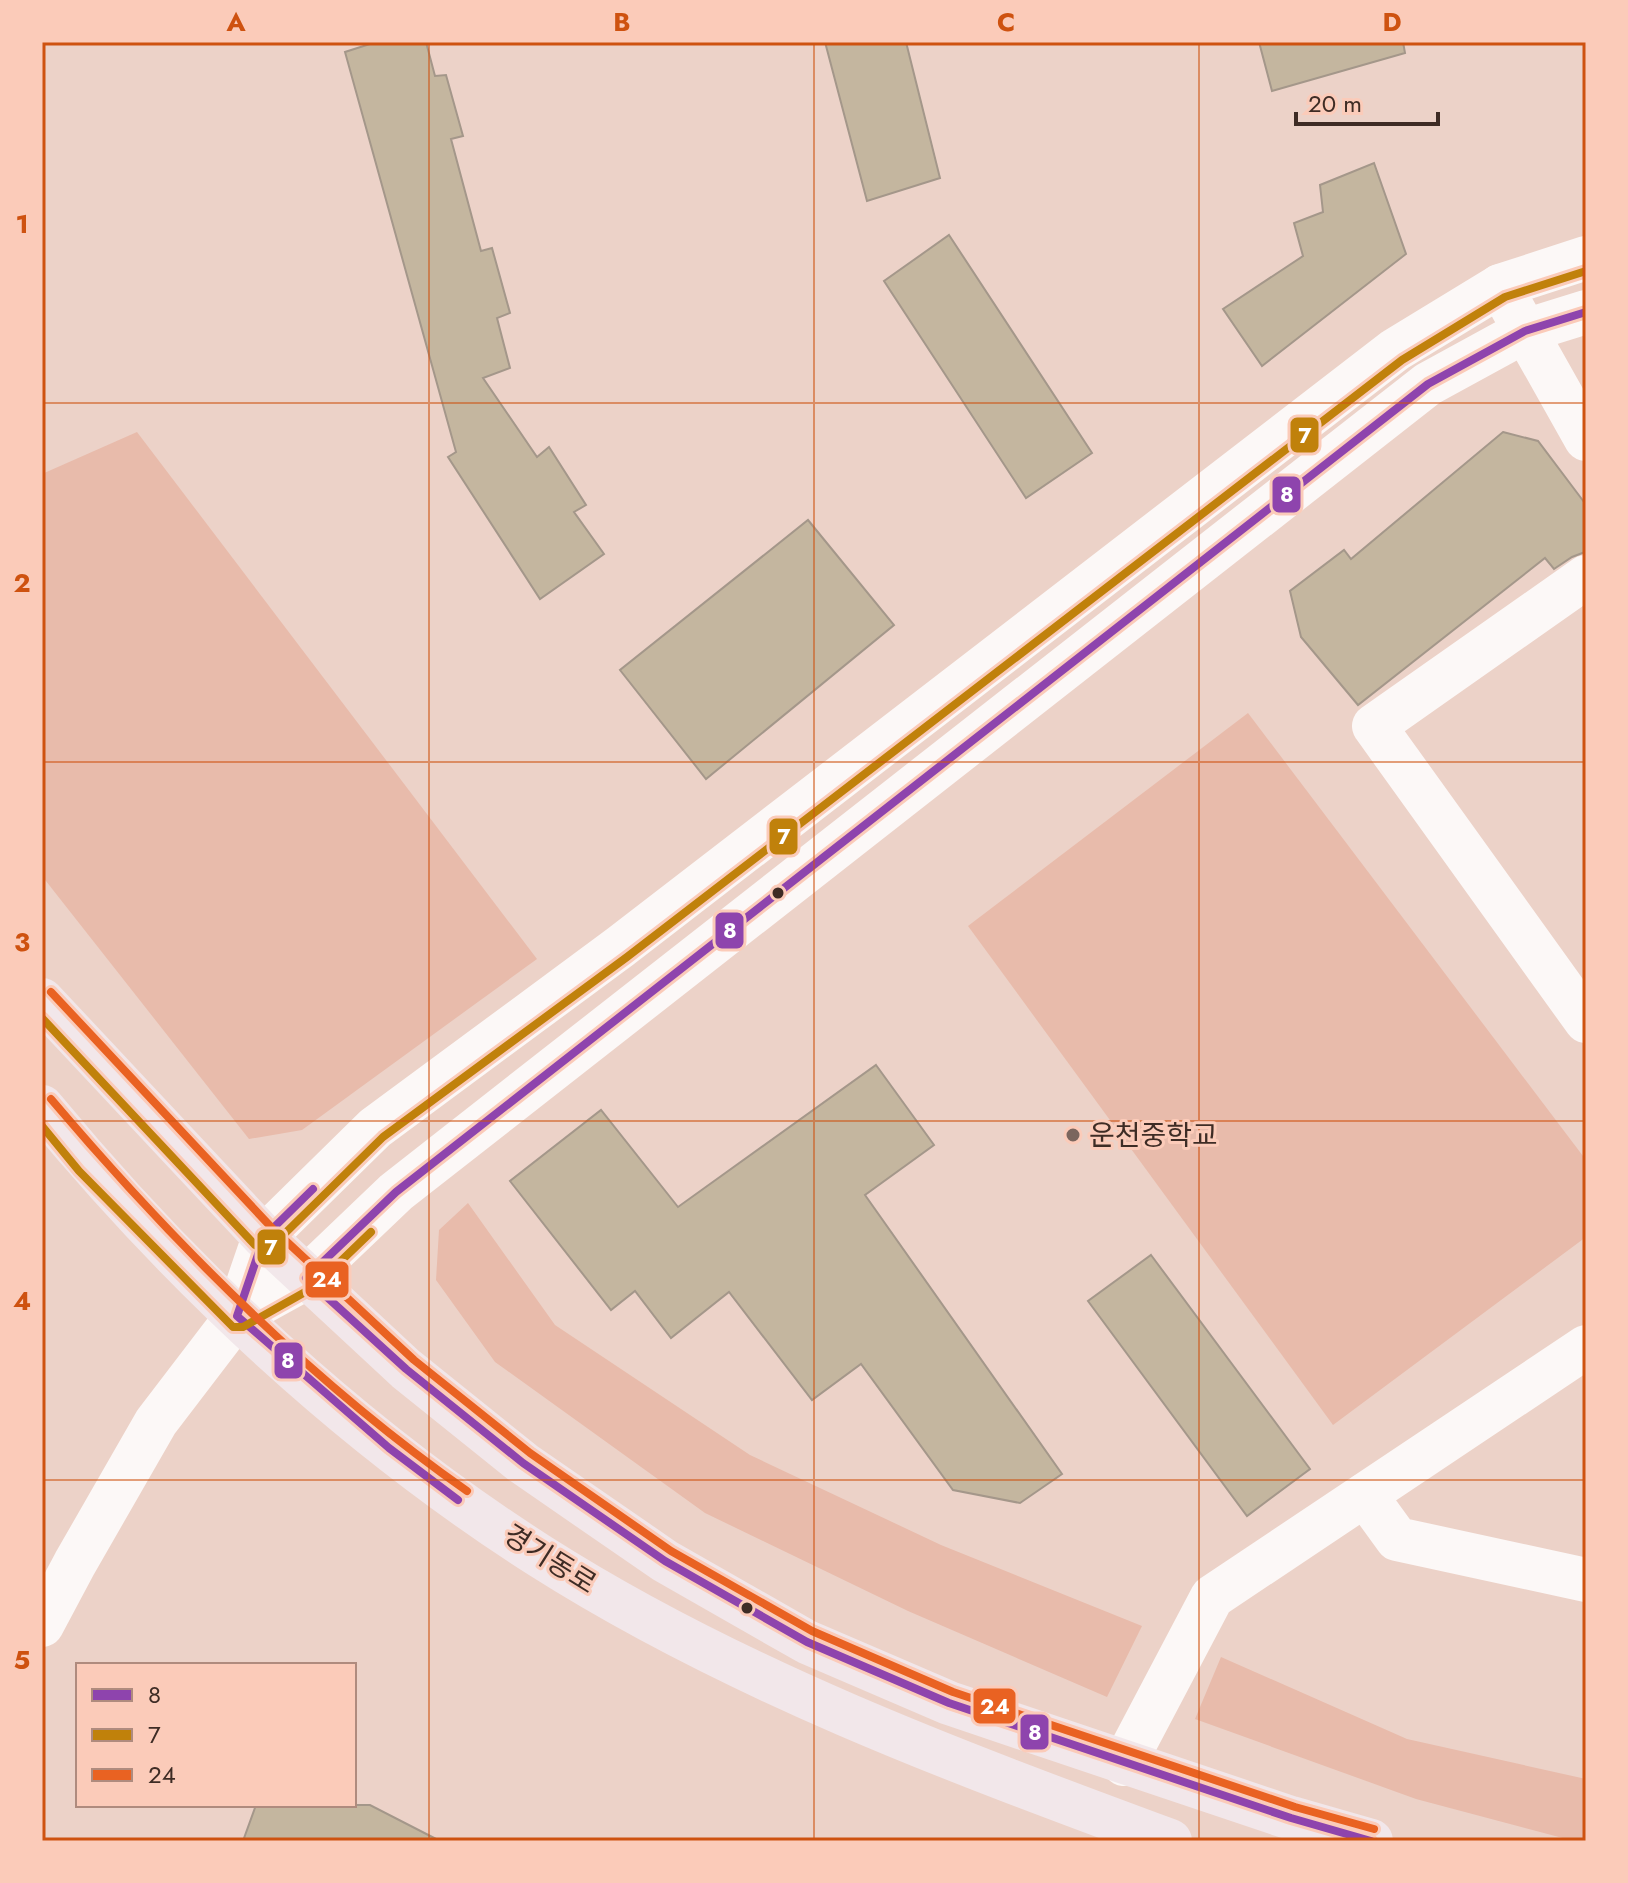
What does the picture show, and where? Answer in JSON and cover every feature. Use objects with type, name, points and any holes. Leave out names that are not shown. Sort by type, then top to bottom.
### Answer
[{"type":"main road","points":[[42,1000],[264,1237],[406,1369],[523,1463],[665,1561],[807,1642],[949,1703],[1124,1764],[1371,1841]]},
{"type":"main road","name":"경기동로","points":[[42,1107],[88,1163],[237,1316],[330,1399],[439,1487],[541,1557],[681,1636],[830,1709],[932,1752],[1170,1841]]},
{"type":"street","points":[[42,1625],[156,1422],[237,1316],[264,1237],[375,1128],[620,947],[1395,350],[1500,286],[1586,258]]},
{"type":"street","points":[[1500,286],[1586,439]]},
{"type":"street","points":[[237,1316],[306,1278],[396,1192],[1428,384],[1525,331],[1586,312]]},
{"type":"street","points":[[1586,577],[1374,726],[1586,1021]]},
{"type":"street","points":[[1124,1764],[1212,1597],[1586,1347]]},
{"type":"street","points":[[1365,1495],[1397,1539],[1586,1580]]},
{"type":"shaded area","points":[[137,432],[537,959],[302,1130],[249,1139],[42,876],[42,474]]},
{"type":"shaded area","points":[[1248,713],[1586,1160],[1586,1237],[1333,1425],[968,926]]},
{"type":"shaded area","points":[[468,1203],[555,1325],[750,1455],[941,1545],[1142,1626],[1107,1697],[908,1611],[705,1513],[495,1362],[436,1280],[439,1230]]},
{"type":"shaded area","points":[[1221,1657],[1407,1739],[1586,1779],[1586,1841],[1574,1841],[1416,1799],[1195,1719]]},
{"type":"building","points":[[376,42],[426,42],[435,76],[446,75],[463,136],[451,139],[481,251],[492,248],[510,313],[497,318],[510,368],[483,378],[537,457],[549,447],[586,505],[574,512],[604,554],[540,599],[448,457],[456,452],[345,52]]},
{"type":"building","points":[[825,42],[906,42],[940,178],[867,201]]},
{"type":"building","points":[[1259,42],[1403,42],[1405,53],[1272,91]]},
{"type":"building","points":[[1374,163],[1406,254],[1262,366],[1223,309],[1303,256],[1294,223],[1323,212],[1320,185]]},
{"type":"building","points":[[949,235],[1092,453],[1026,498],[884,281]]},
{"type":"building","points":[[1503,432],[1538,441],[1584,502],[1585,552],[1554,569],[1545,558],[1358,705],[1301,637],[1290,591],[1344,550],[1351,559]]},
{"type":"building","points":[[808,520],[894,625],[706,779],[620,670]]},
{"type":"building","points":[[876,1065],[934,1145],[865,1195],[1062,1474],[1020,1503],[953,1490],[861,1364],[812,1400],[729,1292],[671,1338],[635,1291],[611,1310],[510,1181],[601,1110],[678,1207]]},
{"type":"building","points":[[1151,1255],[1310,1469],[1247,1516],[1088,1301]]},
{"type":"building","points":[[370,1805],[440,1841],[243,1841],[255,1807]]},
{"type":"transit line","name":"7","points":[[42,1018],[255,1245],[270,1248],[383,1137],[627,957],[1402,360],[1505,297],[1586,271]]},
{"type":"transit line","name":"8","points":[[1371,1841],[1291,1818],[949,1703],[807,1642],[665,1561],[523,1463],[406,1369],[306,1278],[396,1192],[1428,384],[1525,331],[1586,312]]},
{"type":"transit line","name":"24","points":[[51,992],[272,1228],[414,1360],[530,1453],[671,1551],[812,1631],[953,1692],[1295,1807],[1374,1829]]},
{"type":"transit line","name":"24","points":[[51,1099],[146,1206],[247,1308],[353,1404],[467,1491]]},
{"type":"transit line","name":"7","points":[[42,1126],[79,1171],[233,1327],[243,1327],[314,1287],[371,1232]]},
{"type":"transit line","name":"8","points":[[313,1189],[264,1237],[237,1316],[389,1448],[458,1500]]},
{"type":"place","name":"운천중학교","points":[[1073,1135]]}]
